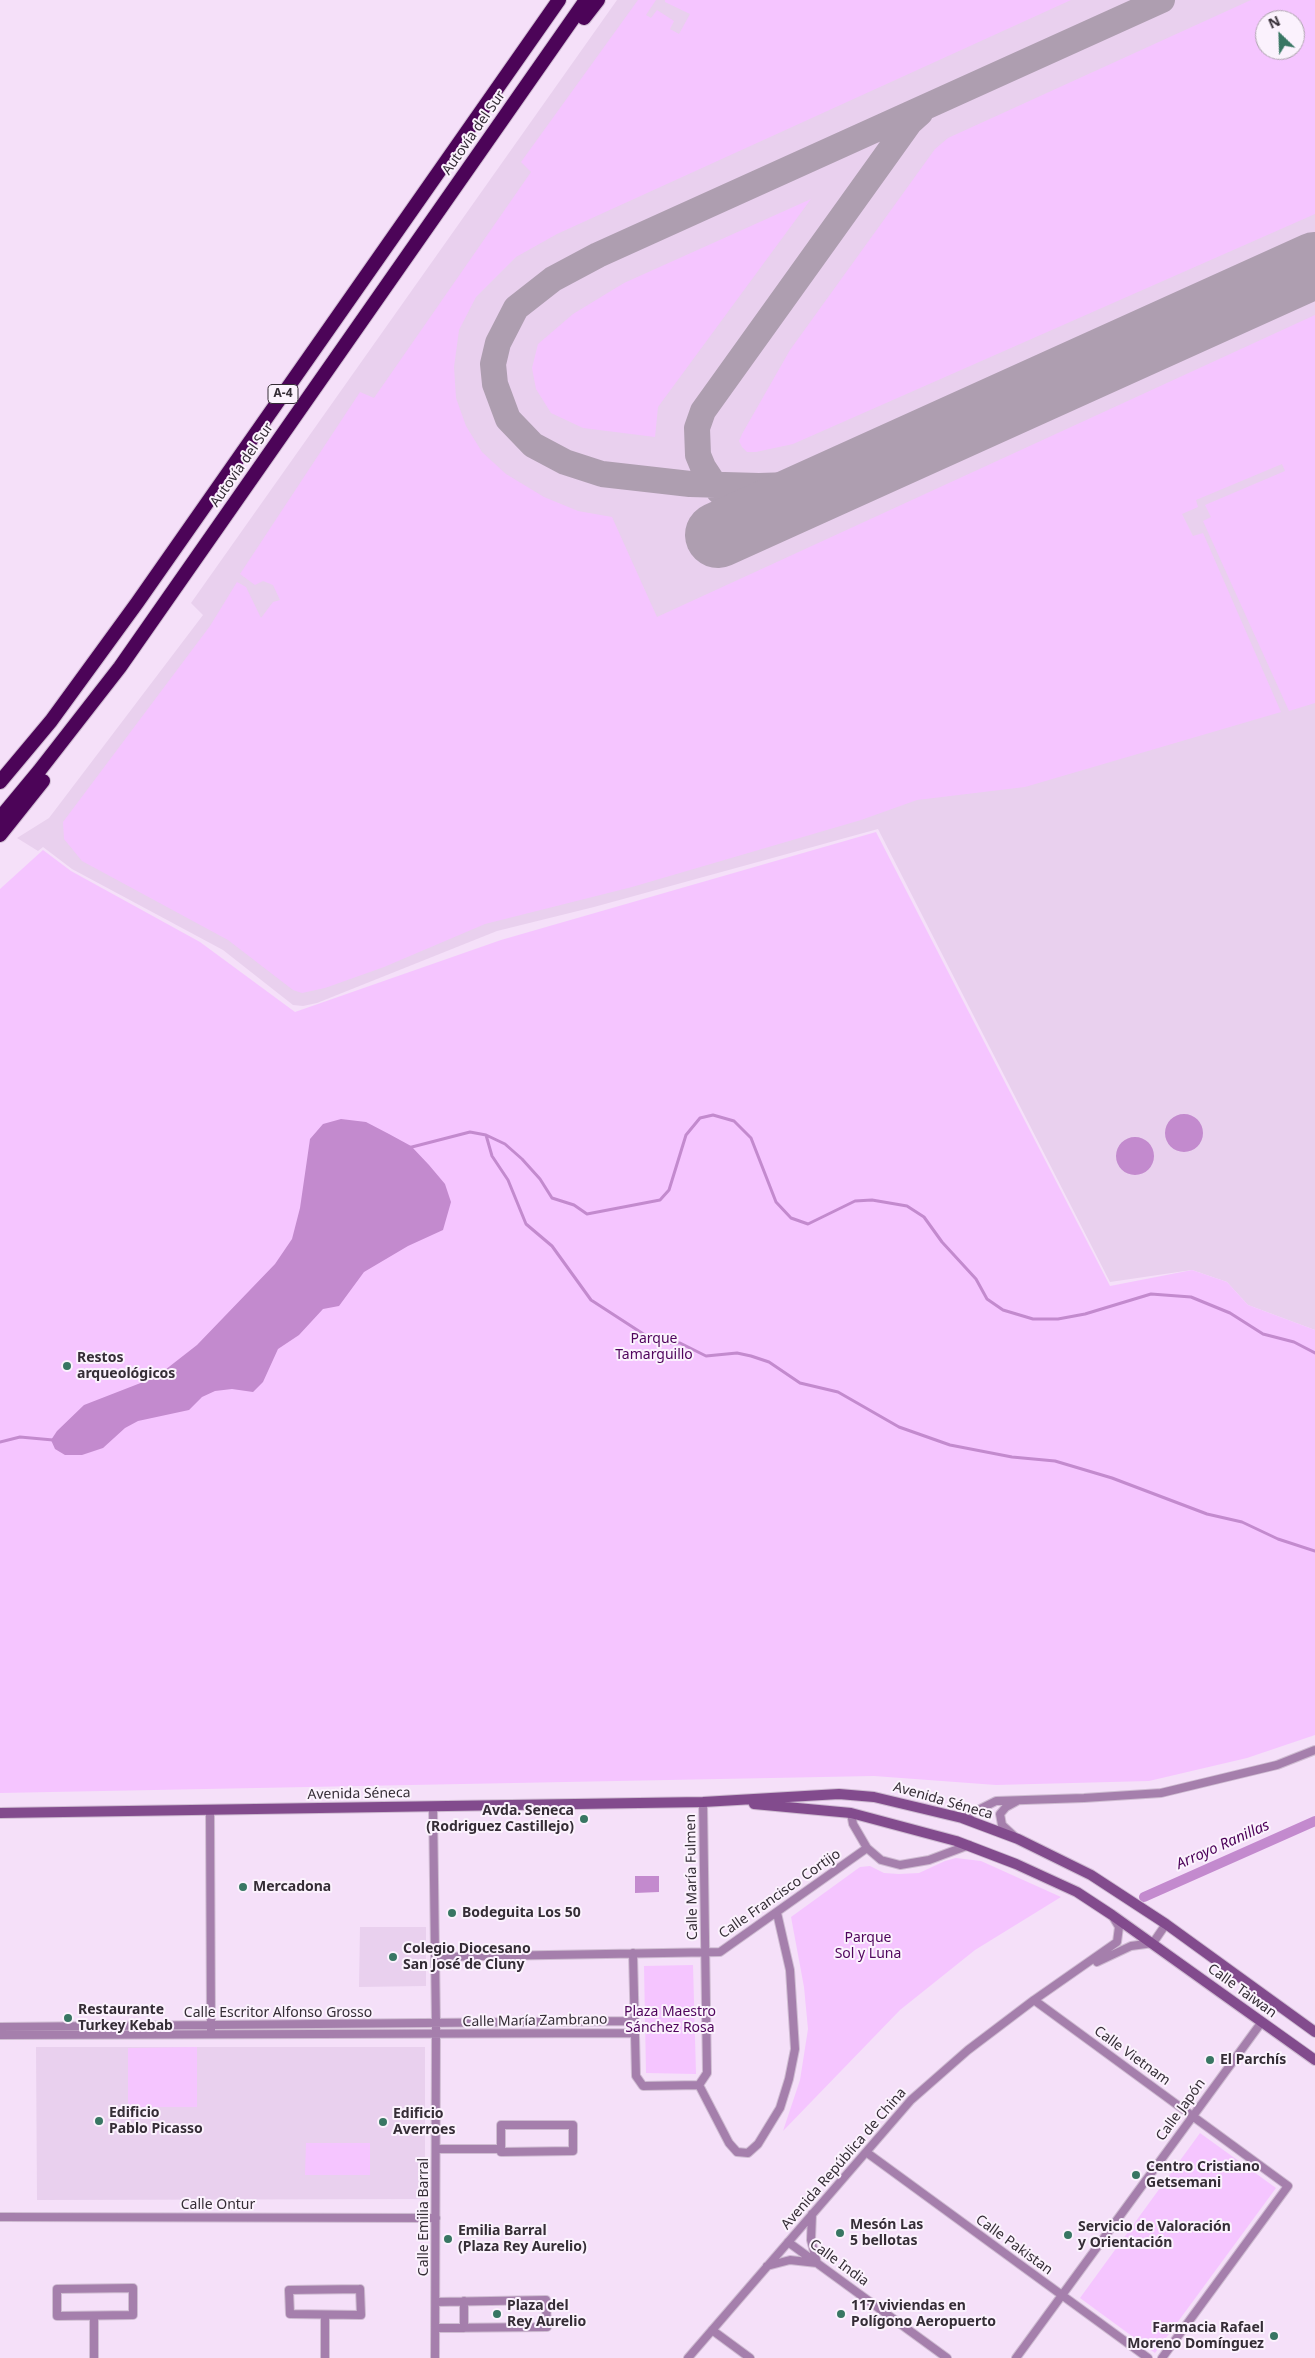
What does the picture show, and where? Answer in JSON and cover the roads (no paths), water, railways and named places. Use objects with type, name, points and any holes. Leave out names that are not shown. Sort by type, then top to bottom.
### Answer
[{"type":"highway","name":"Autovía del Sur","points":[[0,782],[51,720],[137,603],[559,0]]},
{"type":"highway","name":"Autovía del Sur","points":[[0,818],[40,771],[120,667],[586,0]]},
{"type":"highway","points":[[463,178],[598,0]]},
{"type":"highway","points":[[0,835],[47,776],[120,667]]},
{"type":"street","points":[[962,1818],[996,1800],[1084,1798],[1161,1793],[1276,1765],[1315,1750]]},
{"type":"street","name":"Avenida Séneca","points":[[0,1813],[703,1802],[839,1794],[874,1797],[962,1818],[1018,1839],[1091,1875],[1166,1924]]},
{"type":"street","points":[[1018,1800],[1006,1807],[1000,1814],[1002,1826],[1018,1839]]},
{"type":"street","name":"Avenida Séneca","points":[[719,1801],[852,1813],[969,1845],[1073,1890],[1153,1943]]},
{"type":"street","name":"Calle María Fulmen","points":[[703,1802],[706,1953]]},
{"type":"street","name":"Calle Emilia Barral","points":[[433,1807],[436,2024],[435,2358]]},
{"type":"street","points":[[210,1810],[211,2034]]},
{"type":"street","points":[[852,1813],[853,1824],[867,1848],[881,1860],[900,1865],[929,1860],[969,1845]]},
{"type":"street","name":"Calle Francisco Cortijo","points":[[435,1957],[720,1952],[867,1848]]},
{"type":"street","points":[[700,2085],[729,2143],[737,2152],[748,2154],[758,2144],[780,2108],[789,2079],[795,2049],[790,1970],[777,1912]]},
{"type":"street","name":"Avenida República de China","points":[[688,2358],[910,2100],[968,2050],[1034,2000],[1117,1942],[1119,1927],[1112,1915]]},
{"type":"street","points":[[1153,1943],[1166,1924]]},
{"type":"street","name":"Calle Taiwan","points":[[1166,1924],[1315,2032]]},
{"type":"street","name":"Calle Taiwan","points":[[1153,1943],[1261,2023],[1315,2060]]},
{"type":"street","name":"Avenida República de China","points":[[1063,1980],[1131,1946],[1153,1943]]},
{"type":"street","points":[[633,1953],[636,2076],[643,2086],[700,2085]]},
{"type":"street","points":[[700,2085],[707,2073],[706,1953]]},
{"type":"street","name":"Calle Vietnam","points":[[1034,2000],[1288,2186],[1162,2358]]},
{"type":"street","name":"Calle María Zambrano","points":[[436,2024],[634,2021]]},
{"type":"street","name":"Calle Japón","points":[[1016,2358],[1261,2023]]},
{"type":"street","name":"Calle Escritor Alfonso Grosso","points":[[0,2028],[436,2024]]},
{"type":"street","name":"Calle María Zambrano","points":[[436,2035],[635,2033]]},
{"type":"street","name":"Calle Escritor Alfonso Grosso","points":[[0,2035],[436,2035]]},
{"type":"street","points":[[436,2149],[501,2149],[501,2152],[573,2151],[573,2125],[501,2125],[501,2149]]},
{"type":"street","name":"Calle Pakistan","points":[[866,2152],[1148,2358]]},
{"type":"street","points":[[767,2266],[790,2260],[817,2263],[811,2240],[812,2214]]},
{"type":"street","name":"Calle Ontur","points":[[0,2217],[436,2218]]},
{"type":"street","name":"Calle India","points":[[788,2242],[947,2358]]},
{"type":"street","points":[[133,2288],[133,2315],[94,2316],[57,2316],[56,2289],[133,2288]]},
{"type":"street","points":[[360,2289],[360,2315],[325,2315],[290,2314],[289,2290],[360,2289]]},
{"type":"street","points":[[436,2302],[546,2300],[547,2327],[436,2328]]},
{"type":"street","points":[[464,2301],[464,2328]]},
{"type":"street","points":[[325,2315],[325,2358]]},
{"type":"street","points":[[94,2316],[94,2358]]},
{"type":"street","points":[[712,2330],[750,2358]]},
{"type":"waterway","points":[[408,1148],[470,1132],[486,1135],[505,1144],[522,1159],[540,1179],[552,1198],[574,1205],[587,1214],[660,1200],[669,1190],[686,1135],[700,1118],[713,1115],[734,1121],[751,1138],[776,1202],[791,1218],[808,1224],[855,1201],[872,1200],[907,1206],[924,1217],[942,1242],[976,1279],[987,1299],[1003,1310],[1033,1319],[1058,1319],[1085,1314],[1151,1294],[1191,1297],[1230,1313],[1263,1334],[1294,1342],[1315,1353]]},
{"type":"waterway","points":[[486,1135],[492,1156],[508,1180],[526,1224],[552,1246],[591,1300],[648,1337],[663,1343],[680,1343],[706,1356],[737,1353],[751,1356],[769,1362],[800,1383],[838,1392],[899,1427],[950,1445],[1012,1457],[1055,1461],[1112,1478],[1207,1514],[1242,1522],[1278,1539],[1315,1551]]},
{"type":"waterway","points":[[0,1442],[20,1437],[53,1440]]},
{"type":"waterway","name":"Arroyo Ranillas","points":[[1144,1897],[1315,1821]]},
{"type":"place","name":"Restos arqueológicos","points":[[67,1366]]},
{"type":"place","name":"Avda. Seneca (Rodriguez Castillejo)","points":[[584,1819]]},
{"type":"place","name":"Mercadona","points":[[243,1887]]},
{"type":"place","name":"Bodeguita Los 50","points":[[452,1913]]},
{"type":"place","name":"Colegio Diocesano San José de Cluny","points":[[393,1957]]},
{"type":"place","name":"Restaurante Turkey Kebab","points":[[68,2018]]},
{"type":"place","name":"El Parchís","points":[[1210,2060]]},
{"type":"place","name":"Edificio Pablo Picasso","points":[[99,2121]]},
{"type":"place","name":"Edificio Averroes","points":[[383,2122]]},
{"type":"place","name":"Centro Cristiano Getsemani","points":[[1136,2175]]},
{"type":"place","name":"Mesón Las 5 bellotas","points":[[840,2233]]},
{"type":"place","name":"Servicio de Valoración y Orientación","points":[[1068,2235]]},
{"type":"place","name":"Emilia Barral (Plaza Rey Aurelio)","points":[[448,2239]]},
{"type":"place","name":"Plaza del Rey Aurelio","points":[[497,2314]]},
{"type":"place","name":"117 viviendas en Polígono Aeropuerto","points":[[841,2314]]},
{"type":"place","name":"Farmacia Rafael Moreno Domínguez","points":[[1274,2336]]},
{"type":"park label","name":"Parque Tamarguillo","points":[[654,1348]]},
{"type":"park label","name":"Parque Sol y Luna","points":[[868,1946]]},
{"type":"park label","name":"Plaza Maestro Sánchez Rosa","points":[[670,2020]]}]
